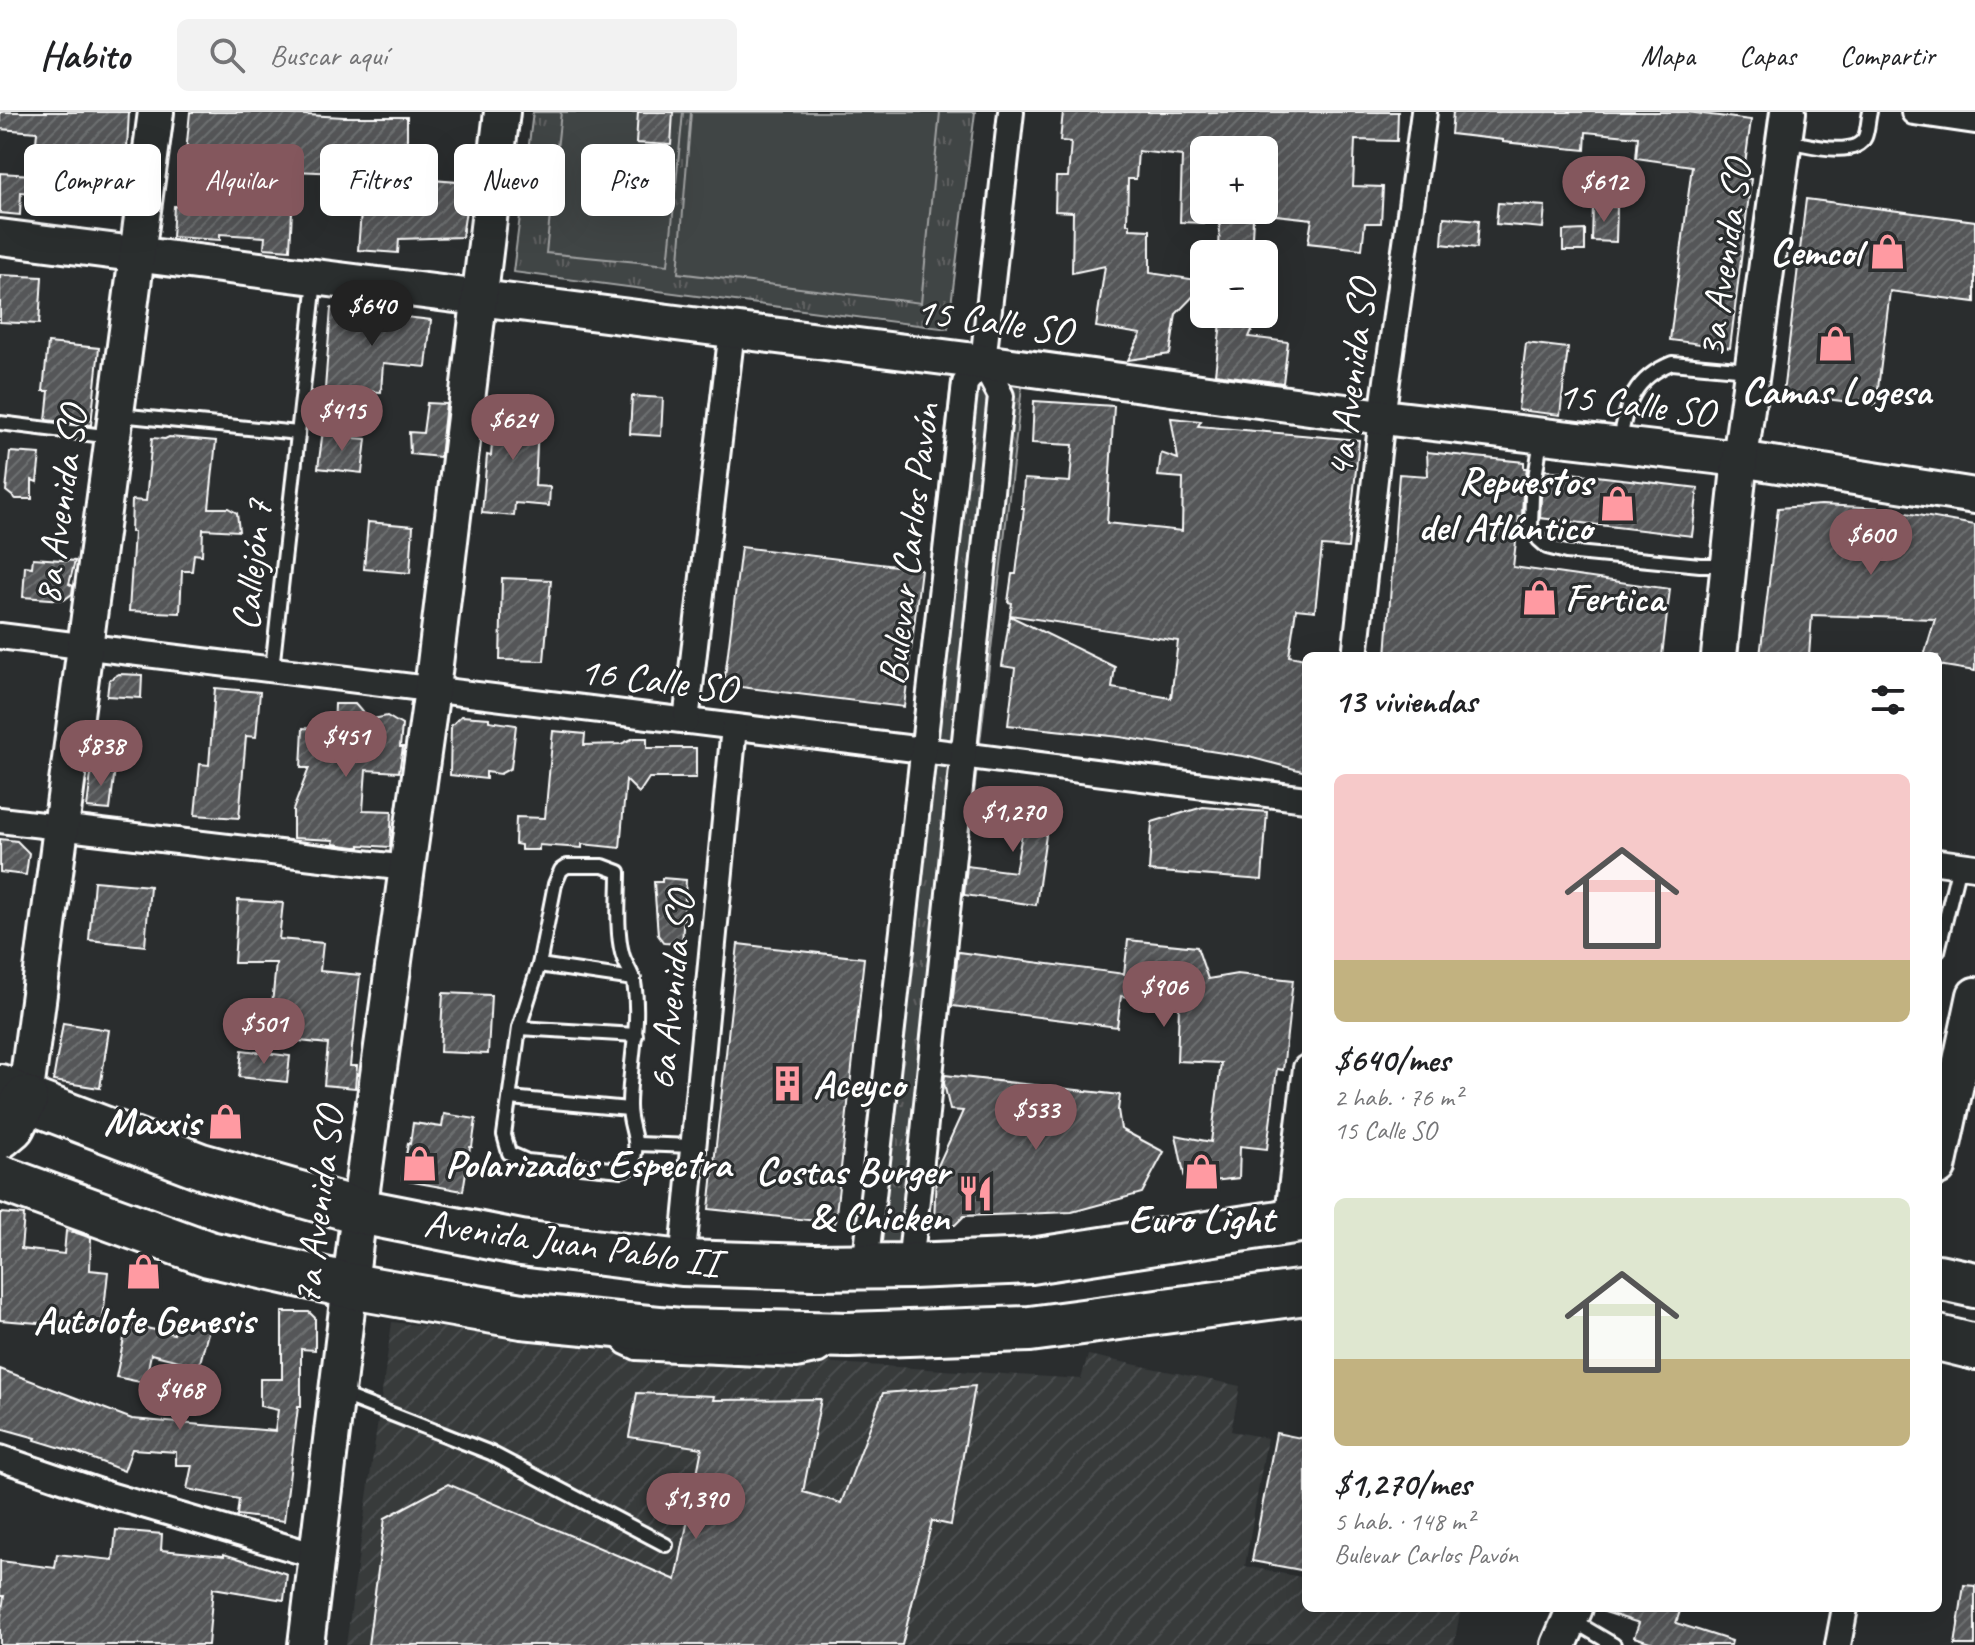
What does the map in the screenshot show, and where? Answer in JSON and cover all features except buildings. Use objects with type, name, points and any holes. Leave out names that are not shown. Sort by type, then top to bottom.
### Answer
[{"type":"highway","name":"Avenida Juan Pablo II","points":[[12,1093],[201,1166],[359,1211],[521,1243],[682,1263],[865,1267],[1031,1261],[1296,1220]]},
{"type":"highway","points":[[0,1136],[12,1126],[12,1093]]},
{"type":"highway","name":"Avenida Juan Pablo II","points":[[0,1178],[209,1254],[351,1286],[522,1316],[680,1331],[849,1335],[1030,1329],[1302,1293]]},
{"type":"highway","points":[[1942,1278],[1975,1285]]},
{"type":"highway","points":[[1942,1339],[1975,1347]]},
{"type":"street","name":"8a Avenida SO","points":[[12,1093],[61,828],[156,112]]},
{"type":"street","name":"7a Avenida SO","points":[[306,1645],[359,1211],[432,689],[502,112]]},
{"type":"street","points":[[983,362],[1011,112]]},
{"type":"street","name":"4a Avenida SO","points":[[1355,652],[1382,417],[1424,112]]},
{"type":"street","points":[[1928,113],[1975,121]]},
{"type":"street","name":"3a Avenida SO","points":[[1719,652],[1740,459],[1786,126]]},
{"type":"street","name":"15 Calle SO","points":[[0,237],[983,362],[1382,417],[1740,459],[1975,496]]},
{"type":"street","points":[[686,721],[732,330]]},
{"type":"street","name":"Bulevar Carlos Pavón","points":[[865,1267],[965,383],[983,362],[1001,396],[910,1266]]},
{"type":"street","name":"16 Calle SO","points":[[0,636],[1302,798]]},
{"type":"street","name":"6a Avenida SO","points":[[682,1263],[734,727]]},
{"type":"street","points":[[0,820],[406,868]]},
{"type":"street","points":[[1942,1149],[1975,995]]},
{"type":"street","points":[[1296,1220],[1302,1129]]},
{"type":"street","points":[[0,1458],[109,1495],[317,1556]]},
{"type":"street","points":[[1838,1645],[1844,1612]]},
{"type":"lane","points":[[1786,126],[1844,149],[1856,147],[1865,137],[1870,112]]},
{"type":"lane","name":"Callejón 7","points":[[272,669],[315,277]]},
{"type":"lane","points":[[1619,445],[1625,410],[1637,387],[1661,368],[1672,363],[1752,371]]},
{"type":"lane","points":[[0,423],[298,433]]},
{"type":"lane","points":[[1542,436],[1532,496],[1531,527],[1547,547],[1566,552],[1729,565]]},
{"type":"lane","points":[[1942,933],[1957,865]]},
{"type":"lane","points":[[567,866],[603,866],[619,872],[622,954],[634,979],[636,1035],[629,1109],[637,1144],[631,1167],[622,1170],[527,1161],[509,1153],[504,1135],[519,1028],[539,965],[555,884],[561,870],[567,866]]},
{"type":"lane","points":[[539,965],[634,979]]},
{"type":"lane","points":[[519,1028],[636,1035]]},
{"type":"lane","points":[[510,1098],[629,1109]]},
{"type":"lane","points":[[637,1144],[693,1146]]},
{"type":"lane","points":[[337,1393],[491,1453],[666,1545]]},
{"type":"lane","points":[[1568,1624],[1614,1645]]},
{"type":"shaded area","points":[[392,1322],[636,1350],[1081,1379],[1088,1355],[1240,1386],[1231,1431],[1267,1438],[1245,1566],[1302,1577],[1302,1612],[1460,1612],[1454,1645],[346,1645]]},
{"type":"green space","points":[[533,112],[975,112],[948,329],[513,272],[520,216],[565,216],[565,144],[529,144]]},
{"type":"green space","points":[[561,112],[683,112],[675,194],[675,144],[581,144],[581,216],[673,216],[668,265],[546,253],[550,216],[565,216],[565,144],[558,144]]},
{"type":"green space","points":[[691,112],[940,112],[921,303],[678,273]]},
{"type":"green space","points":[[955,345],[1026,353],[922,1262],[852,1270]]},
{"type":"place","name":"Cemcol","points":[[1887,251]]},
{"type":"place","name":"Camas Logesa","points":[[1836,343]]},
{"type":"place","name":"Repuestos del Atlántico","points":[[1618,503]]},
{"type":"place","name":"Fertica","points":[[1539,597]]},
{"type":"place","name":"Aceyco","points":[[787,1083]]},
{"type":"place","name":"Maxxis","points":[[226,1121]]},
{"type":"place","name":"Polarizados Espectra","points":[[419,1163]]},
{"type":"place","name":"Euro Light","points":[[1201,1171]]},
{"type":"place","name":"Costas Burger & Chicken","points":[[975,1193]]},
{"type":"place","name":"Autolote Genesis","points":[[144,1272]]}]
